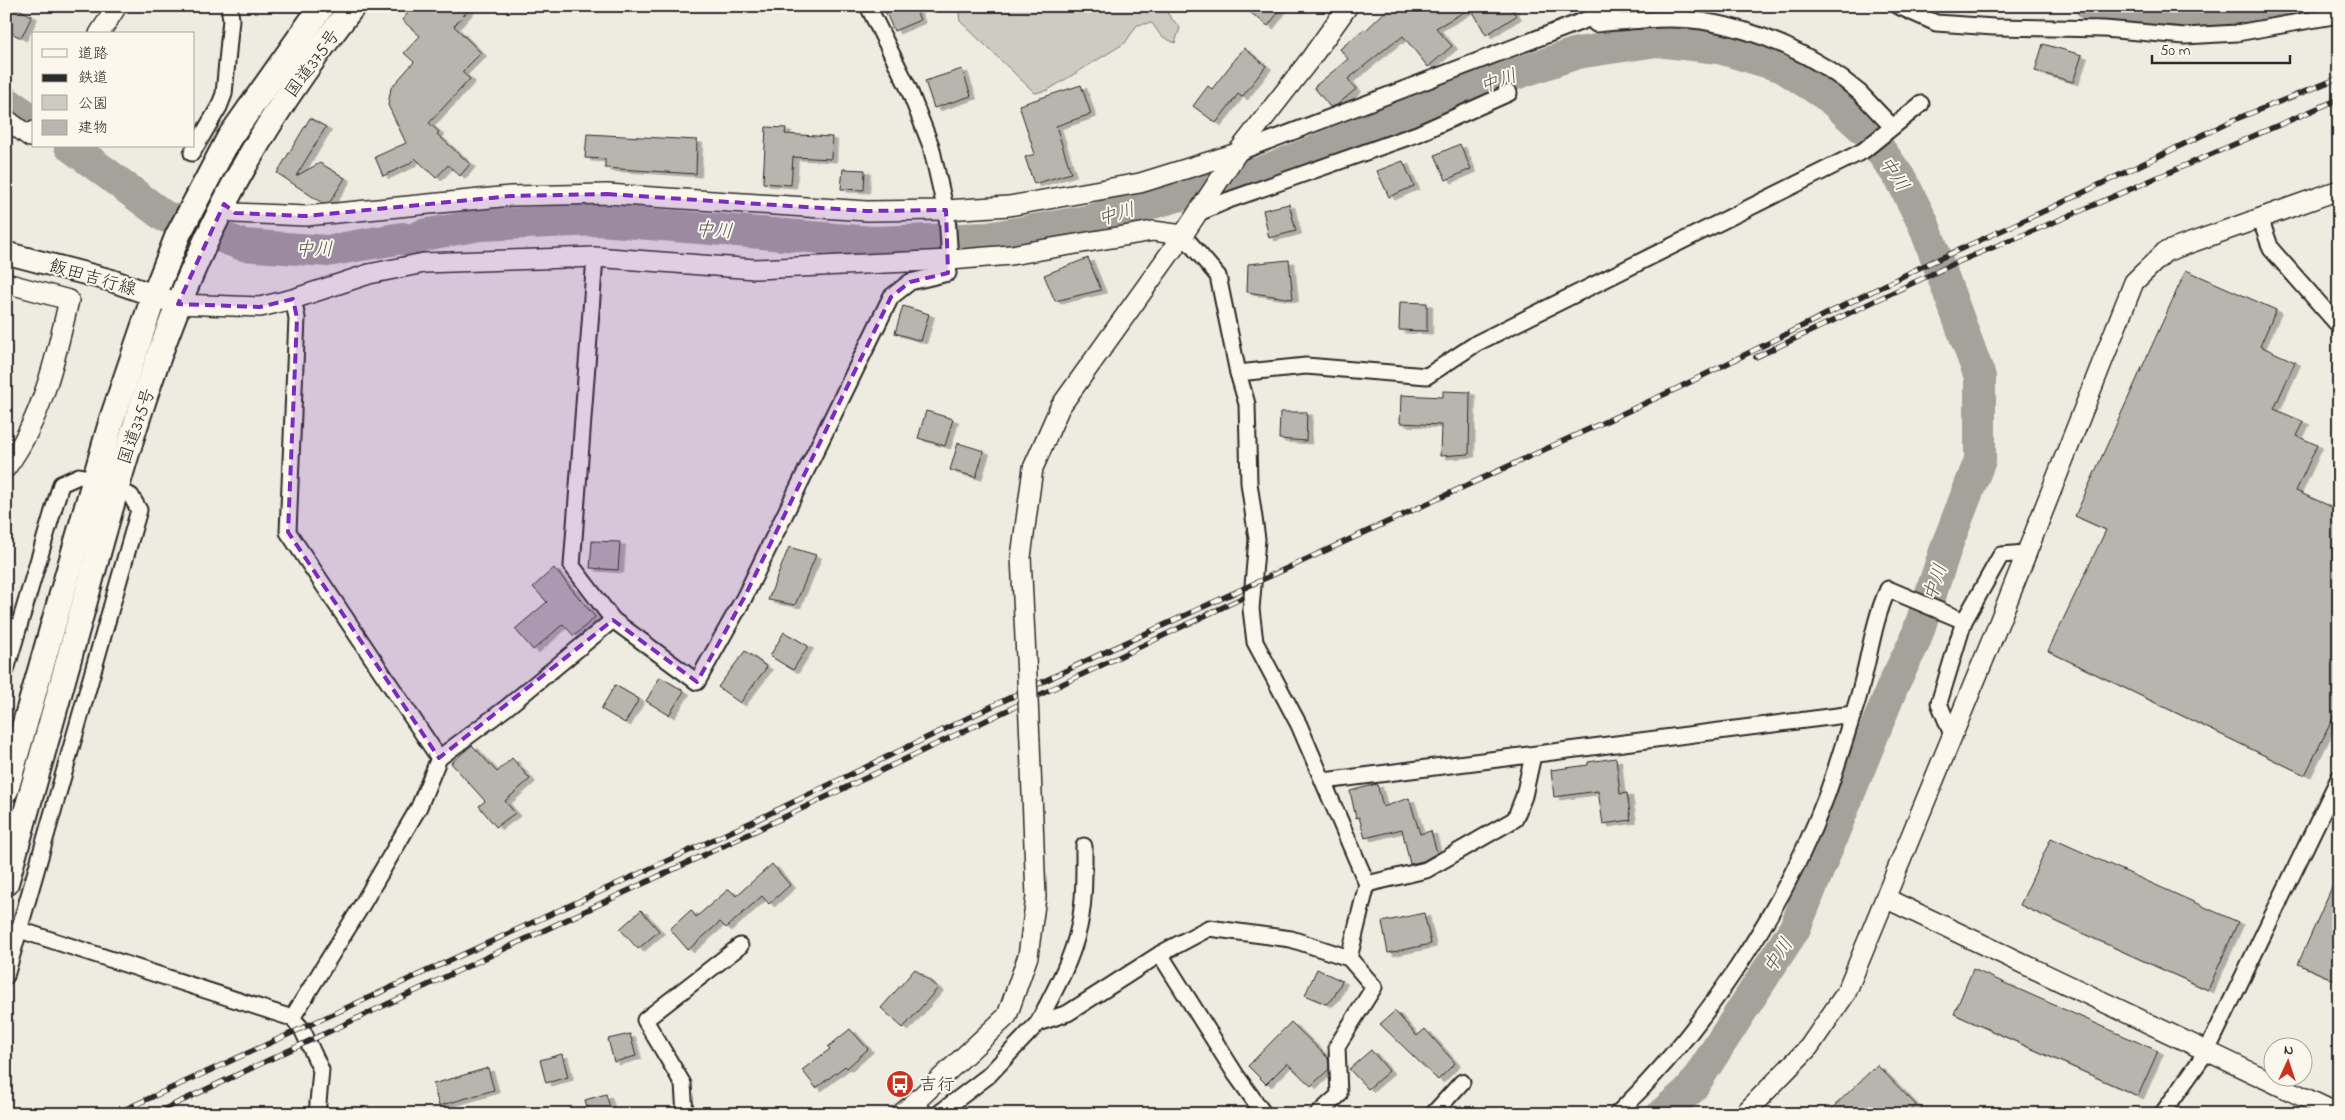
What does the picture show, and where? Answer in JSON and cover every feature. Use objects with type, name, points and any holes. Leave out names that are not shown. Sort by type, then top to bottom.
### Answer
[{"type":"highway","name":"国道375号","points":[[6,883],[23,823],[105,484],[154,296],[178,235],[229,138],[322,6]]},
{"type":"highway","name":"国道375号","points":[[6,790],[105,484],[178,304],[222,207],[259,139],[312,59],[353,6]]},
{"type":"main road","name":"飯田吉行線","points":[[6,253],[110,280],[178,304]]},
{"type":"street","points":[[100,32],[117,6]]},
{"type":"street","points":[[192,153],[208,127],[224,94],[231,19],[229,6]]},
{"type":"street","points":[[595,257],[572,566],[613,620],[697,682],[744,598],[891,297],[910,282],[948,273],[950,255],[946,213],[931,146],[908,86],[868,6]]},
{"type":"street","points":[[914,1110],[1007,1016],[1028,956],[1036,897],[1021,557],[1033,468],[1060,408],[1183,235],[1237,153],[1348,6]]},
{"type":"street","points":[[222,207],[235,213],[306,216],[511,196],[607,194],[867,211],[946,213],[1009,206],[1140,183],[1237,153],[1622,6]]},
{"type":"street","points":[[1898,6],[1936,23],[1994,27],[2104,29],[2184,36],[2237,33],[2339,14]]},
{"type":"street","points":[[1590,18],[1596,24],[1661,19],[1702,21],[1778,42],[1810,58],[1836,75],[1860,94],[1889,128]]},
{"type":"street","points":[[1196,214],[1229,200],[1417,134],[1509,94]]},
{"type":"street","points":[[1238,373],[1306,366],[1427,376],[1477,343],[1868,147],[1889,128],[1921,104]]},
{"type":"street","points":[[6,119],[30,137],[32,134]]},
{"type":"street","points":[[208,127],[229,138]]},
{"type":"street","points":[[1744,1114],[1809,1047],[1846,993],[1953,737],[2134,282],[2164,252],[2339,190]]},
{"type":"street","points":[[2260,218],[2271,249],[2339,326]]},
{"type":"street","points":[[178,304],[260,307],[293,299],[369,274],[424,263],[595,257],[755,269],[950,255],[1011,255],[1153,231],[1183,235],[1218,276],[1246,404],[1248,482],[1257,539],[1251,609],[1255,642],[1299,725],[1366,884],[1349,958]]},
{"type":"street","points":[[6,283],[68,300],[57,354],[44,394],[19,452],[6,468]]},
{"type":"street","points":[[293,299],[297,318],[288,532],[440,758]]},
{"type":"street","points":[[6,670],[61,484],[79,476],[105,484],[131,496],[139,510],[13,931],[6,976]]},
{"type":"street","points":[[1953,737],[1939,703],[1960,618],[2001,555],[2026,553]]},
{"type":"street","points":[[1617,1114],[1653,1078],[1693,1028],[1744,958],[1790,875],[1825,798],[1860,695],[1881,605],[1888,589],[1960,618]]},
{"type":"street","points":[[292,1018],[360,910],[419,807],[440,758],[506,708],[613,620]]},
{"type":"street","points":[[1324,781],[1853,714]]},
{"type":"street","points":[[1366,884],[1426,870],[1515,819],[1524,796],[1533,755]]},
{"type":"street","points":[[2162,1114],[2207,1051],[2339,778]]},
{"type":"street","points":[[938,1114],[988,1076],[1038,1023],[1063,973],[1077,934],[1084,886],[1084,846]]},
{"type":"street","points":[[1885,898],[2339,1114]]},
{"type":"street","points":[[1038,1023],[1068,1013],[1160,954],[1209,928],[1291,940],[1349,958],[1374,987],[1338,1046],[1339,1095],[1318,1114]]},
{"type":"street","points":[[13,931],[292,1018],[302,1029],[321,1070],[317,1114]]},
{"type":"street","points":[[685,1114],[683,1084],[645,1020],[740,946]]},
{"type":"street","points":[[1160,954],[1236,1075],[1264,1114]]},
{"type":"street","points":[[1433,1114],[1462,1082]]},
{"type":"highlighted area","points":[[607,194],[867,211],[946,210],[947,216],[948,273],[910,282],[891,297],[744,598],[697,682],[613,620],[439,758],[288,532],[297,318],[293,299],[260,307],[178,304],[224,204],[235,213],[306,216],[511,196]]},
{"type":"green space","points":[[958,6],[1161,6],[1180,28],[1175,43],[1161,36],[1152,23],[1137,25],[1125,43],[1048,90],[1035,93],[960,21]]},
{"type":"building","points":[[6,6],[13,6],[32,16],[21,38],[6,30]]},
{"type":"building","points":[[414,6],[472,6],[454,26],[481,53],[462,72],[470,79],[429,123],[439,132],[437,134],[470,164],[460,176],[448,165],[436,178],[415,158],[409,164],[383,176],[375,157],[406,143],[388,105],[391,88],[414,62],[404,53],[420,36],[402,20]]},
{"type":"building","points":[[883,6],[914,6],[920,20],[894,31]]},
{"type":"building","points":[[1242,6],[1283,6],[1268,26]]},
{"type":"building","points":[[1391,6],[1510,6],[1516,16],[1486,35],[1471,8],[1436,28],[1452,46],[1428,67],[1403,36],[1348,79],[1356,89],[1337,105],[1330,107],[1314,87],[1348,59],[1340,49],[1364,29],[1366,30]]},
{"type":"building","points":[[2043,44],[2082,55],[2073,82],[2035,71]]},
{"type":"building","points":[[1244,48],[1266,66],[1242,97],[1238,94],[1216,123],[1193,106],[1208,86],[1212,89]]},
{"type":"building","points":[[962,69],[971,96],[934,108],[925,81]]},
{"type":"building","points":[[1081,85],[1091,114],[1056,126],[1071,173],[1034,184],[1025,157],[1035,154],[1019,105]]},
{"type":"building","points":[[310,118],[326,127],[296,176],[320,163],[345,178],[330,202],[322,203],[277,173]]},
{"type":"building","points":[[766,127],[786,128],[785,134],[832,137],[831,159],[793,157],[791,185],[763,183]]},
{"type":"building","points":[[587,134],[697,140],[696,174],[605,168],[605,159],[585,158]]},
{"type":"building","points":[[1460,144],[1471,169],[1446,180],[1435,155]]},
{"type":"building","points":[[1403,161],[1414,186],[1389,197],[1377,171]]},
{"type":"building","points":[[843,169],[865,170],[864,190],[841,189]]},
{"type":"building","points":[[1289,204],[1296,231],[1269,238],[1263,210]]},
{"type":"building","points":[[1088,258],[1101,290],[1055,301],[1044,275]]},
{"type":"building","points":[[1289,260],[1293,299],[1247,292],[1248,264]]},
{"type":"building","points":[[2186,270],[2276,310],[2260,346],[2295,362],[2274,409],[2304,422],[2297,436],[2317,445],[2296,491],[2339,510],[2339,706],[2305,775],[2048,651],[2106,530],[2075,516]]},
{"type":"building","points":[[1400,302],[1427,303],[1427,331],[1399,330]]},
{"type":"building","points":[[903,306],[929,314],[921,341],[895,333]]},
{"type":"building","points":[[1443,391],[1470,392],[1469,454],[1440,456],[1441,425],[1400,423],[1401,395],[1443,397]]},
{"type":"building","points":[[926,411],[953,419],[945,446],[918,438]]},
{"type":"building","points":[[1280,412],[1307,412],[1306,441],[1279,439]]},
{"type":"building","points":[[958,443],[984,451],[976,477],[950,470]]},
{"type":"building","points":[[592,541],[620,542],[618,570],[590,568]]},
{"type":"building","points":[[789,547],[816,555],[795,605],[768,600]]},
{"type":"building","points":[[554,568],[595,617],[574,636],[563,624],[533,650],[515,629],[547,602],[533,587]]},
{"type":"building","points":[[784,632],[808,646],[793,670],[770,656]]},
{"type":"building","points":[[745,651],[767,667],[740,703],[718,687]]},
{"type":"building","points":[[660,677],[684,691],[669,715],[646,701]]},
{"type":"building","points":[[615,685],[639,699],[625,723],[601,709]]},
{"type":"building","points":[[472,745],[497,772],[512,758],[530,779],[505,801],[515,813],[496,827],[479,806],[485,801],[451,763]]},
{"type":"building","points":[[1616,758],[1620,794],[1627,793],[1631,820],[1603,824],[1598,791],[1554,797],[1551,770],[1588,765],[1588,762]]},
{"type":"building","points":[[1377,784],[1383,807],[1409,798],[1420,834],[1431,831],[1437,853],[1423,861],[1410,864],[1402,829],[1365,838],[1359,817],[1356,818],[1350,791]]},
{"type":"building","points":[[2051,838],[2238,922],[2208,990],[2020,905]]},
{"type":"building","points":[[772,864],[790,885],[769,904],[762,896],[726,928],[720,922],[688,950],[670,929],[691,910],[696,917],[729,889],[736,896]]},
{"type":"building","points":[[2339,871],[2339,982],[2298,964]]},
{"type":"building","points":[[641,910],[659,931],[638,949],[620,929]]},
{"type":"building","points":[[1424,913],[1431,944],[1388,953],[1382,922]]},
{"type":"building","points":[[915,969],[938,988],[903,1028],[881,1008]]},
{"type":"building","points":[[1317,969],[1342,981],[1334,997],[1326,1004],[1305,995]]},
{"type":"building","points":[[1973,969],[2158,1051],[2138,1096],[1954,1014]]},
{"type":"building","points":[[1395,1011],[1417,1036],[1425,1029],[1455,1063],[1438,1080],[1380,1024]]},
{"type":"building","points":[[1291,1022],[1328,1058],[1329,1069],[1311,1086],[1287,1063],[1266,1084],[1248,1066]]},
{"type":"building","points":[[850,1029],[868,1049],[847,1068],[845,1066],[816,1088],[802,1070],[830,1049],[828,1047]]},
{"type":"building","points":[[630,1034],[636,1056],[614,1062],[608,1039]]},
{"type":"building","points":[[1371,1050],[1389,1071],[1368,1089],[1349,1069]]},
{"type":"building","points":[[562,1054],[568,1077],[546,1083],[540,1060]]},
{"type":"building","points":[[1877,1065],[1916,1105],[1907,1114],[1826,1114]]},
{"type":"building","points":[[488,1068],[494,1090],[439,1106],[433,1084]]},
{"type":"building","points":[[606,1094],[612,1114],[589,1114],[585,1100]]},
{"type":"waterway","points":[[2091,6],[2118,18],[2147,25],[2179,27],[2244,22],[2335,6]]},
{"type":"waterway","name":"中川","points":[[73,148],[164,216],[243,245],[327,251],[402,238],[409,241],[423,235],[480,225],[599,220],[872,242],[988,238],[1092,220],[1262,172],[1480,86],[1577,53],[1657,41],[1719,48],[1783,67],[1829,97],[1868,133],[1902,181],[1924,225],[1980,377],[1980,460],[1947,545],[1915,641],[1894,683],[1795,928],[1691,1089],[1662,1114]]},
{"type":"waterway","name":"中川","points":[[6,102],[32,120]]},
{"type":"railway","points":[[115,1114],[754,821],[1088,660],[1676,389],[1921,267],[2053,207],[2236,119],[2339,78]]},
{"type":"railway","points":[[1756,357],[1953,264],[2339,99]]},
{"type":"railway","points":[[154,1114],[757,830],[1242,598]]},
{"type":"place","name":"吉行","points":[[900,1084]]}]
